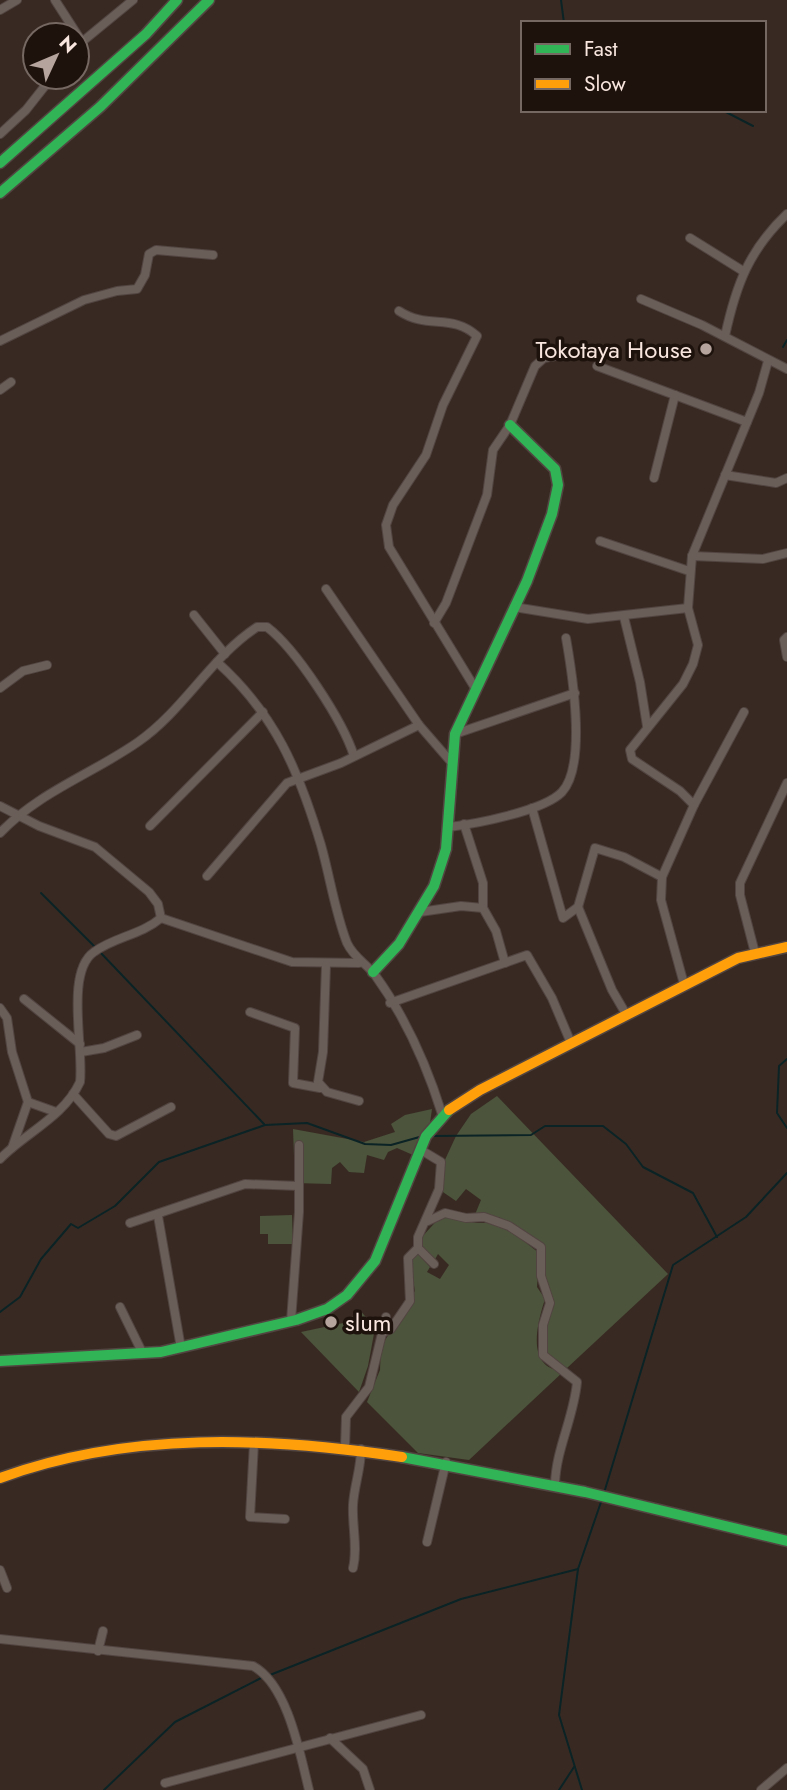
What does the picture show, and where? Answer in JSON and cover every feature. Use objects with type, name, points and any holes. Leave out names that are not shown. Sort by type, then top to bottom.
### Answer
[{"type":"main road","points":[[0,163],[135,43],[177,0]]},
{"type":"main road","points":[[0,192],[100,107],[209,0]]},
{"type":"main road","points":[[373,972],[399,944],[420,912],[441,867],[449,827],[455,734],[475,688],[490,662],[552,514],[558,485],[555,469],[510,425]]},
{"type":"main road","points":[[0,1361],[181,1348],[292,1321],[327,1309],[347,1295],[365,1275],[394,1219],[421,1150],[442,1114],[480,1090],[684,984],[755,953],[787,947]]},
{"type":"main road","points":[[0,1478],[26,1467],[102,1448],[166,1441],[361,1449],[446,1462],[555,1484],[787,1541]]},
{"type":"street","points":[[0,10],[17,0]]},
{"type":"street","points":[[55,0],[67,21]]},
{"type":"street","points":[[91,35],[134,0]]},
{"type":"street","points":[[0,134],[26,110],[40,91]]},
{"type":"street","points":[[725,336],[747,262],[787,214]]},
{"type":"street","points":[[690,238],[744,271]]},
{"type":"street","points":[[0,341],[84,300],[117,291],[137,289],[145,275],[149,254],[156,250],[213,255]]},
{"type":"street","points":[[641,299],[725,336],[787,369]]},
{"type":"street","points":[[399,311],[423,323],[456,323],[477,336],[443,405],[426,455],[393,505],[386,525],[389,547],[475,688]]},
{"type":"street","points":[[434,623],[446,603],[487,495],[492,479],[493,450],[510,425],[535,366],[544,358],[555,356]]},
{"type":"street","points":[[694,805],[680,791],[632,759],[629,750],[683,684],[693,664],[698,645],[688,608],[688,572],[768,361]]},
{"type":"street","points":[[597,366],[747,422]]},
{"type":"street","points":[[0,390],[11,382]]},
{"type":"street","points":[[654,478],[675,395]]},
{"type":"street","points":[[724,475],[776,483],[787,478]]},
{"type":"street","points":[[600,541],[688,572]]},
{"type":"street","points":[[692,556],[763,559],[787,553]]},
{"type":"street","points":[[326,589],[419,725],[452,763]]},
{"type":"street","points":[[514,607],[588,619],[688,608]]},
{"type":"street","points":[[194,615],[225,654]]},
{"type":"street","points":[[624,617],[640,682],[647,726]]},
{"type":"street","points":[[0,833],[17,815],[44,796],[138,742],[162,723],[217,662],[257,626],[267,626],[279,636],[323,697],[354,756]]},
{"type":"street","points":[[787,636],[784,640],[787,657]]},
{"type":"street","points":[[449,827],[532,808],[561,794],[566,786],[575,737],[575,693],[566,638]]},
{"type":"street","points":[[217,662],[263,712],[286,747],[320,843],[343,932],[359,963],[373,972],[430,1075],[442,1114]]},
{"type":"street","points":[[0,688],[23,671],[47,665]]},
{"type":"street","points":[[455,734],[575,693]]},
{"type":"street","points":[[150,826],[263,712]]},
{"type":"street","points":[[684,984],[661,900],[662,877],[694,805],[744,712]]},
{"type":"street","points":[[207,876],[278,790],[297,778],[354,756],[419,725]]},
{"type":"street","points":[[755,953],[740,895],[740,883],[787,783]]},
{"type":"street","points":[[0,806],[57,834],[87,843],[114,861],[158,904],[161,918]]},
{"type":"street","points":[[532,808],[562,917],[578,907]]},
{"type":"street","points":[[464,824],[483,883],[483,908],[496,931],[505,963]]},
{"type":"street","points":[[626,1014],[612,990],[578,907],[595,848],[624,857],[662,877]]},
{"type":"street","points":[[420,912],[461,905],[483,908]]},
{"type":"street","points":[[161,918],[209,932],[269,957],[326,965],[359,963]]},
{"type":"street","points":[[0,1159],[56,1112],[80,1082],[78,983],[84,961],[97,949],[148,929],[161,918]]},
{"type":"street","points":[[390,1003],[529,957],[552,998],[571,1043]]},
{"type":"street","points":[[320,1088],[326,965]]},
{"type":"street","points":[[24,999],[80,1048],[95,1051],[137,1035]]},
{"type":"street","points":[[0,1008],[7,1018],[28,1102],[12,1148]]},
{"type":"street","points":[[250,1012],[295,1028],[293,1083],[320,1088],[359,1101]]},
{"type":"street","points":[[0,1035],[10,1038]]},
{"type":"street","points":[[73,1094],[109,1134],[116,1136],[171,1107]]},
{"type":"street","points":[[28,1102],[56,1112]]},
{"type":"street","points":[[292,1321],[299,1145]]},
{"type":"street","points":[[421,1150],[441,1162],[439,1189],[428,1221],[418,1237],[418,1248],[434,1264]]},
{"type":"street","points":[[130,1223],[158,1216],[245,1184],[299,1186]]},
{"type":"street","points":[[428,1221],[445,1213],[466,1218],[484,1217],[509,1226],[541,1247],[541,1276],[550,1303],[543,1325],[543,1355],[577,1382],[575,1401],[555,1467],[555,1484]]},
{"type":"street","points":[[158,1216],[181,1348]]},
{"type":"street","points":[[382,1333],[391,1329],[410,1301],[408,1258],[418,1248]]},
{"type":"street","points":[[120,1307],[142,1352]]},
{"type":"street","points":[[345,1448],[346,1417],[369,1387],[386,1317]]},
{"type":"street","points":[[254,1443],[250,1517],[285,1519]]},
{"type":"street","points":[[353,1568],[356,1557],[353,1500],[362,1470],[361,1449]]},
{"type":"street","points":[[427,1542],[446,1462]]},
{"type":"street","points":[[0,1570],[7,1588]]},
{"type":"street","points":[[98,1650],[103,1631]]},
{"type":"street","points":[[0,1639],[253,1666],[268,1677],[288,1712],[309,1790]]},
{"type":"street","points":[[165,1783],[421,1714]]},
{"type":"street","points":[[330,1738],[363,1769],[370,1790]]},
{"type":"street","points":[[761,1790],[787,1768]]},
{"type":"green space","points":[[497,1096],[668,1274],[567,1368],[555,1365],[542,1352],[549,1295],[543,1280],[546,1260],[539,1246],[499,1217],[474,1217],[481,1200],[466,1189],[456,1201],[440,1190],[444,1162],[456,1136],[471,1114]]},
{"type":"green space","points":[[432,1109],[430,1123],[413,1155],[397,1148],[388,1152],[384,1160],[367,1155],[364,1173],[349,1172],[340,1162],[332,1168],[331,1184],[295,1183],[293,1129],[364,1142],[395,1132],[391,1124],[405,1115]]},
{"type":"green space","points":[[292,1215],[293,1244],[268,1244],[268,1234],[260,1234],[260,1216]]},
{"type":"green space","points":[[441,1216],[477,1223],[501,1223],[539,1253],[537,1287],[545,1299],[537,1332],[539,1354],[543,1362],[564,1371],[469,1460],[418,1453],[367,1402],[380,1370],[381,1347],[415,1291],[410,1262],[417,1253],[430,1267],[427,1272],[440,1279],[449,1265],[438,1254],[434,1261],[420,1248],[421,1238]]},
{"type":"green space","points":[[359,1309],[375,1328],[368,1366],[359,1392],[301,1332],[348,1322]]},
{"type":"waterway","points":[[561,0],[564,21]]},
{"type":"waterway","points":[[726,112],[753,126]]},
{"type":"waterway","points":[[783,347],[787,340]]},
{"type":"waterway","points":[[41,893],[95,947]]},
{"type":"waterway","points":[[99,951],[264,1124]]},
{"type":"waterway","points":[[787,1059],[779,1066],[777,1113],[787,1128]]},
{"type":"waterway","points":[[0,1312],[20,1297],[41,1259],[71,1224],[78,1228],[115,1206],[159,1162],[265,1125],[307,1123],[365,1144],[391,1145],[423,1136]]},
{"type":"waterway","points":[[432,1136],[531,1135],[545,1126],[603,1126],[626,1144],[643,1167],[693,1193],[717,1237]]},
{"type":"waterway","points":[[604,1493],[673,1265],[746,1217],[787,1173]]},
{"type":"waterway","points":[[582,1790],[559,1715],[578,1569],[601,1502]]},
{"type":"waterway","points":[[270,1675],[461,1599],[578,1569]]},
{"type":"waterway","points":[[104,1790],[175,1722],[261,1678]]},
{"type":"waterway","points":[[559,1790],[574,1767]]},
{"type":"traffic: fast","points":[[0,163],[146,34],[177,0]]},
{"type":"traffic: fast","points":[[0,193],[100,107],[209,0]]},
{"type":"traffic: fast","points":[[373,972],[399,944],[434,886],[446,849],[455,734],[527,581],[552,514],[558,485],[555,469],[510,425]]},
{"type":"traffic: fast","points":[[0,1361],[161,1352],[296,1320],[327,1309],[347,1295],[375,1261],[426,1136],[449,1110]]},
{"type":"traffic: fast","points":[[402,1457],[585,1492],[787,1541]]},
{"type":"traffic: slow","points":[[449,1110],[480,1090],[738,958],[787,947]]},
{"type":"traffic: slow","points":[[0,1478],[98,1452],[199,1442],[301,1445],[402,1457]]},
{"type":"place","name":"Tokotaya House","points":[[706,349]]},
{"type":"place","name":"slum","points":[[331,1322]]}]
